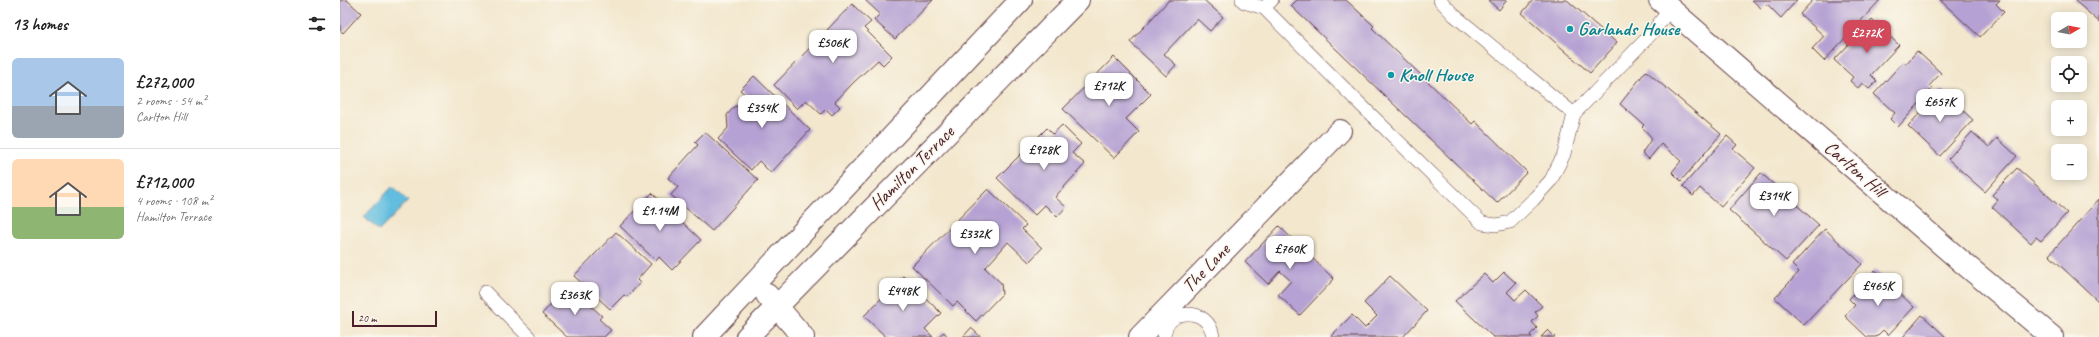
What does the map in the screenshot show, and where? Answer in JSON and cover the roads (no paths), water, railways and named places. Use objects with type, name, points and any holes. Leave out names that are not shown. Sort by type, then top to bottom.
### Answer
[{"type":"street","name":"Hamilton Terrace","points":[[704,337],[756,284],[786,248],[1021,0]]},
{"type":"street","name":"Hamilton Terrace","points":[[746,337],[1078,0]]},
{"type":"street","name":"Carlton Hill","points":[[1665,5],[1962,262],[2052,337]]},
{"type":"street","name":"The Lane","points":[[1140,337],[1167,316],[1340,131]]},
{"type":"street","points":[[756,284],[803,337]]},
{"type":"lane","points":[[1242,0],[1244,2],[1268,4],[1360,104],[1482,223],[1496,226],[1510,222],[1546,185],[1564,154],[1574,114],[1652,34],[1665,5]]},
{"type":"lane","points":[[1440,0],[1454,15],[1574,114]]},
{"type":"lane","points":[[485,292],[529,337]]},
{"type":"lane","points":[[1164,337],[1167,326],[1167,316],[1187,314],[1195,314],[1202,318],[1208,324],[1213,337]]},
{"type":"water","points":[[393,186],[408,201],[379,231],[364,217]]},
{"type":"place","name":"Garlands House","points":[[1570,29]]},
{"type":"place","name":"Knoll House","points":[[1391,75]]}]
